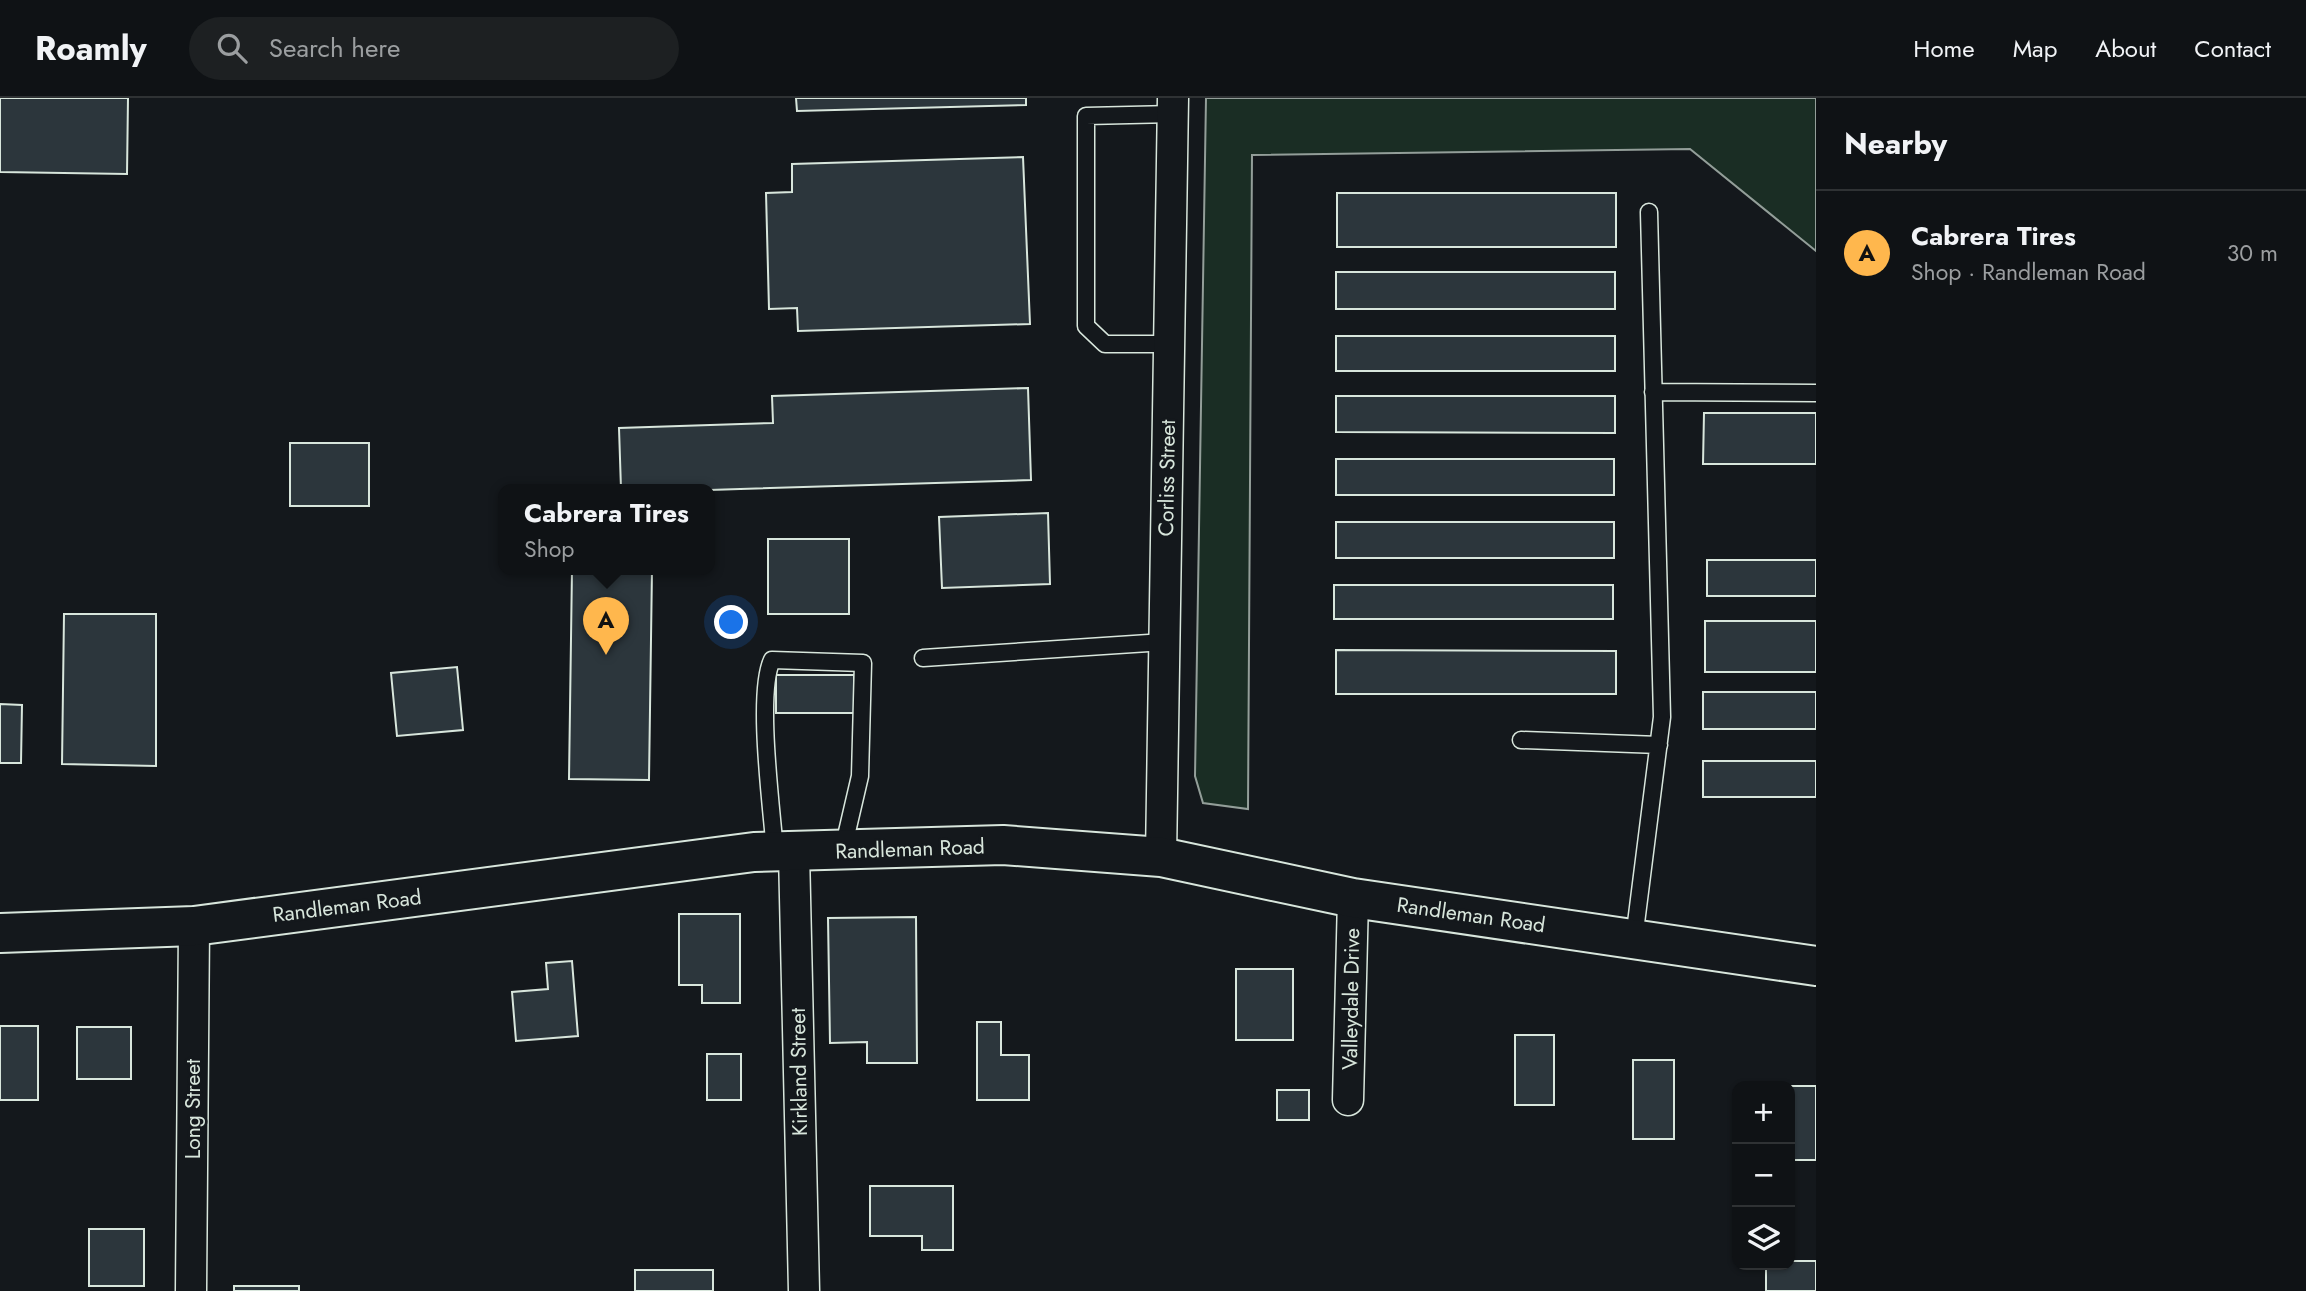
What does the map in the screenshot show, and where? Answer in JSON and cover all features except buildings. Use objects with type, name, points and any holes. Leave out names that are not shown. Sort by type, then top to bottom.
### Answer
[{"type":"main road","name":"Randleman Road","points":[[0,933],[194,926],[740,854],[1003,845],[1161,857],[1353,898],[1816,966]]},
{"type":"street","name":"Corliss Street","points":[[1161,857],[1173,106]]},
{"type":"street","name":"Kirkland Street","points":[[784,853],[804,1291]]},
{"type":"street","name":"Valleydale Drive","points":[[1348,1100],[1353,898]]},
{"type":"street","name":"Long Street","points":[[191,1291],[194,926]]},
{"type":"lane","points":[[1085,98],[1086,326],[1105,344],[1169,344]]},
{"type":"lane","points":[[1086,116],[1173,106]]},
{"type":"lane","points":[[1634,939],[1662,717],[1648,212]]},
{"type":"lane","points":[[1653,392],[1816,393]]},
{"type":"lane","points":[[923,658],[1164,642]]},
{"type":"lane","points":[[784,853],[765,706],[765,674],[772,660],[863,663],[860,776],[842,851]]},
{"type":"lane","points":[[1521,740],[1658,745]]},
{"type":"green space","points":[[1206,98],[1816,98],[1816,251],[1690,149],[1252,155],[1248,809],[1203,803],[1195,776]]},
{"type":"place","name":"Cabrera Tires","points":[[606,655]]}]
